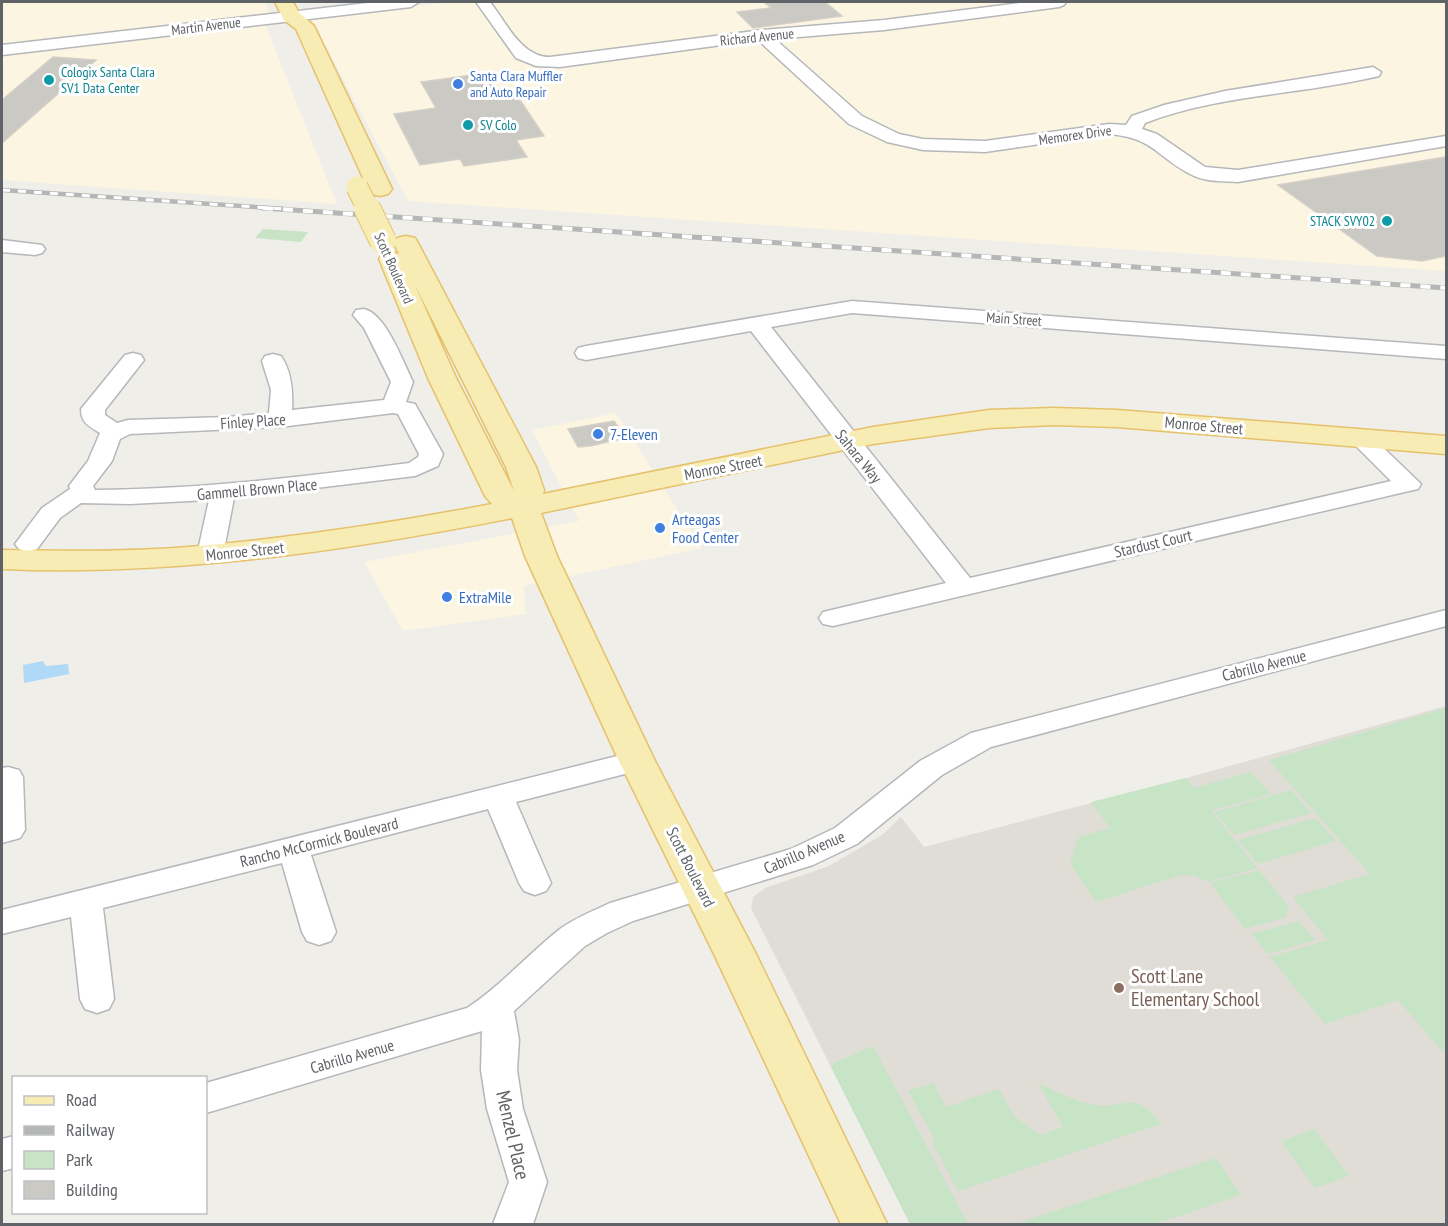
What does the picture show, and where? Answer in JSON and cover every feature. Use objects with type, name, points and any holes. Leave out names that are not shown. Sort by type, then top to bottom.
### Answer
[{"type":"main road","name":"Scott Boulevard","points":[[287,9],[304,26],[369,188],[394,242],[521,467],[529,490],[524,508],[541,556],[638,761],[864,1224]]},
{"type":"main road","name":"Scott Boulevard","points":[[394,242],[407,292],[438,369],[500,496],[524,508]]},
{"type":"main road","name":"Monroe Street","points":[[2,560],[70,563],[210,555],[326,543],[524,508],[950,422],[1032,416],[1165,422],[1446,445]]},
{"type":"main road","points":[[378,535],[451,511],[471,498],[480,482],[477,448]]},
{"type":"main road","points":[[521,467],[557,482],[607,490]]},
{"type":"street","name":"Martin Avenue","points":[[2,50],[287,9],[411,2]]},
{"type":"street","name":"Richard Avenue","points":[[483,2],[533,67],[762,35],[884,25],[1059,2]]},
{"type":"street","name":"Memorex Drive","points":[[762,35],[854,119],[865,126],[893,136],[942,146],[1001,146],[1109,129],[1132,131],[1151,138],[1198,171],[1223,176],[1238,176],[1446,141]]},
{"type":"street","points":[[1132,131],[1138,120],[1164,110],[1225,96],[1373,72]]},
{"type":"street","points":[[2,246],[35,249]]},
{"type":"street","name":"Main Street","points":[[586,353],[852,307],[1446,352]]},
{"type":"street","points":[[364,315],[374,326],[402,382],[393,406]]},
{"type":"street","name":"Sahara Way","points":[[756,324],[963,587]]},
{"type":"street","points":[[28,544],[61,502],[83,492],[81,486],[102,457],[107,437],[113,431],[93,418],[93,409],[132,360]]},
{"type":"street","points":[[273,361],[282,390],[280,420]]},
{"type":"street","name":"Finley Place","points":[[113,431],[128,427],[280,420],[393,406]]},
{"type":"street","name":"Gammell Brown Place","points":[[83,492],[88,496],[99,497],[223,494],[415,469],[429,461],[431,454],[407,409],[393,406]]},
{"type":"street","name":"Stardust Court","points":[[833,618],[1408,484],[1361,439]]},
{"type":"street","points":[[210,555],[223,494]]},
{"type":"street","name":"Cabrillo Avenue","points":[[207,1098],[456,1027],[479,1018],[496,1007],[573,937],[596,924],[622,912],[802,857],[846,837],[931,768],[981,740],[1446,618]]},
{"type":"street","name":"Rancho McCormick Boulevard","points":[[2,922],[638,761]]},
{"type":"street","points":[[2,832],[9,830],[8,777]]},
{"type":"street","points":[[498,796],[535,884]]},
{"type":"street","points":[[293,848],[319,932]]},
{"type":"street","points":[[86,901],[98,999]]},
{"type":"street","name":"Menzel Place","points":[[496,1007],[501,1040],[499,1070],[505,1109],[528,1182],[515,1222],[512,1224]]},
{"type":"shaded area","points":[[2,2],[265,2],[270,13],[2,45]]},
{"type":"shaded area","points":[[450,2],[1446,2],[1446,271],[408,201],[311,18]]},
{"type":"shaded area","points":[[265,24],[337,204],[2,180],[2,55]]},
{"type":"shaded area","points":[[616,413],[702,548],[524,586],[526,614],[403,631],[364,562],[579,521],[532,430]]},
{"type":"shaded area","name":"Scott Lane Elementary School","points":[[1446,706],[1446,1224],[910,1224],[751,908],[753,897],[765,888],[829,866],[882,835],[901,817],[924,847]]},
{"type":"green space","points":[[263,229],[308,232],[301,242],[255,238]]},
{"type":"green space","points":[[1446,708],[1446,1050],[1443,1052],[1398,1000],[1325,1024],[1270,957],[1328,940],[1293,897],[1370,874],[1269,760]]},
{"type":"green space","points":[[1251,772],[1271,794],[1213,810],[1208,806],[1257,868],[1209,882],[1195,876],[1181,875],[1096,902],[1070,863],[1079,837],[1110,828],[1091,802],[1186,778],[1194,788]]},
{"type":"green space","points":[[1291,790],[1311,813],[1234,835],[1215,812]]},
{"type":"green space","points":[[1316,818],[1336,841],[1258,864],[1238,840]]},
{"type":"green space","points":[[1259,870],[1289,907],[1286,917],[1245,929],[1210,883]]},
{"type":"green space","points":[[1299,921],[1315,940],[1268,954],[1252,934]]},
{"type":"green space","points":[[873,1046],[968,1224],[910,1224],[831,1067],[834,1063]]},
{"type":"green space","points":[[933,1083],[946,1107],[999,1089],[1014,1116],[1041,1135],[1063,1127],[1038,1083],[1088,1104],[1137,1103],[1152,1113],[1161,1124],[958,1191],[932,1142],[935,1140],[908,1091]]},
{"type":"green space","points":[[1314,1129],[1349,1176],[1315,1188],[1281,1141]]},
{"type":"green space","points":[[1216,1158],[1241,1195],[1155,1224],[1015,1224]]},
{"type":"water","points":[[43,661],[46,666],[68,664],[69,674],[24,683],[23,665]]},
{"type":"building","points":[[764,2],[825,2],[842,16],[753,28],[737,12],[771,8]]},
{"type":"building","name":"Cologix Santa Clara SV1 Data Center","points":[[53,57],[96,60],[2,143],[2,100]]},
{"type":"building","name":"SV Colo","points":[[486,73],[503,99],[518,97],[544,136],[516,140],[527,157],[464,166],[460,159],[420,165],[394,114],[436,108],[421,82]]},
{"type":"building","name":"STACK SVY02","points":[[1446,157],[1446,256],[1422,261],[1377,256],[1278,185]]},
{"type":"building","name":"7-Eleven","points":[[614,421],[625,438],[590,446],[578,447],[568,429]]},
{"type":"railway","points":[[2,190],[285,209]]},
{"type":"railway","points":[[263,208],[1446,288]]},
{"type":"place","name":"Cologix Santa Clara SV1 Data Center","points":[[49,80]]},
{"type":"place","name":"Santa Clara Muffler and Auto Repair","points":[[458,84]]},
{"type":"place","name":"SV Colo","points":[[468,125]]},
{"type":"place","name":"STACK SVY02","points":[[1387,221]]},
{"type":"place","name":"7-Eleven","points":[[598,434]]},
{"type":"place","name":"Arteagas Food Center","points":[[660,528]]},
{"type":"place","name":"ExtraMile","points":[[447,597]]},
{"type":"place","name":"Scott Lane Elementary School","points":[[1119,988]]}]
